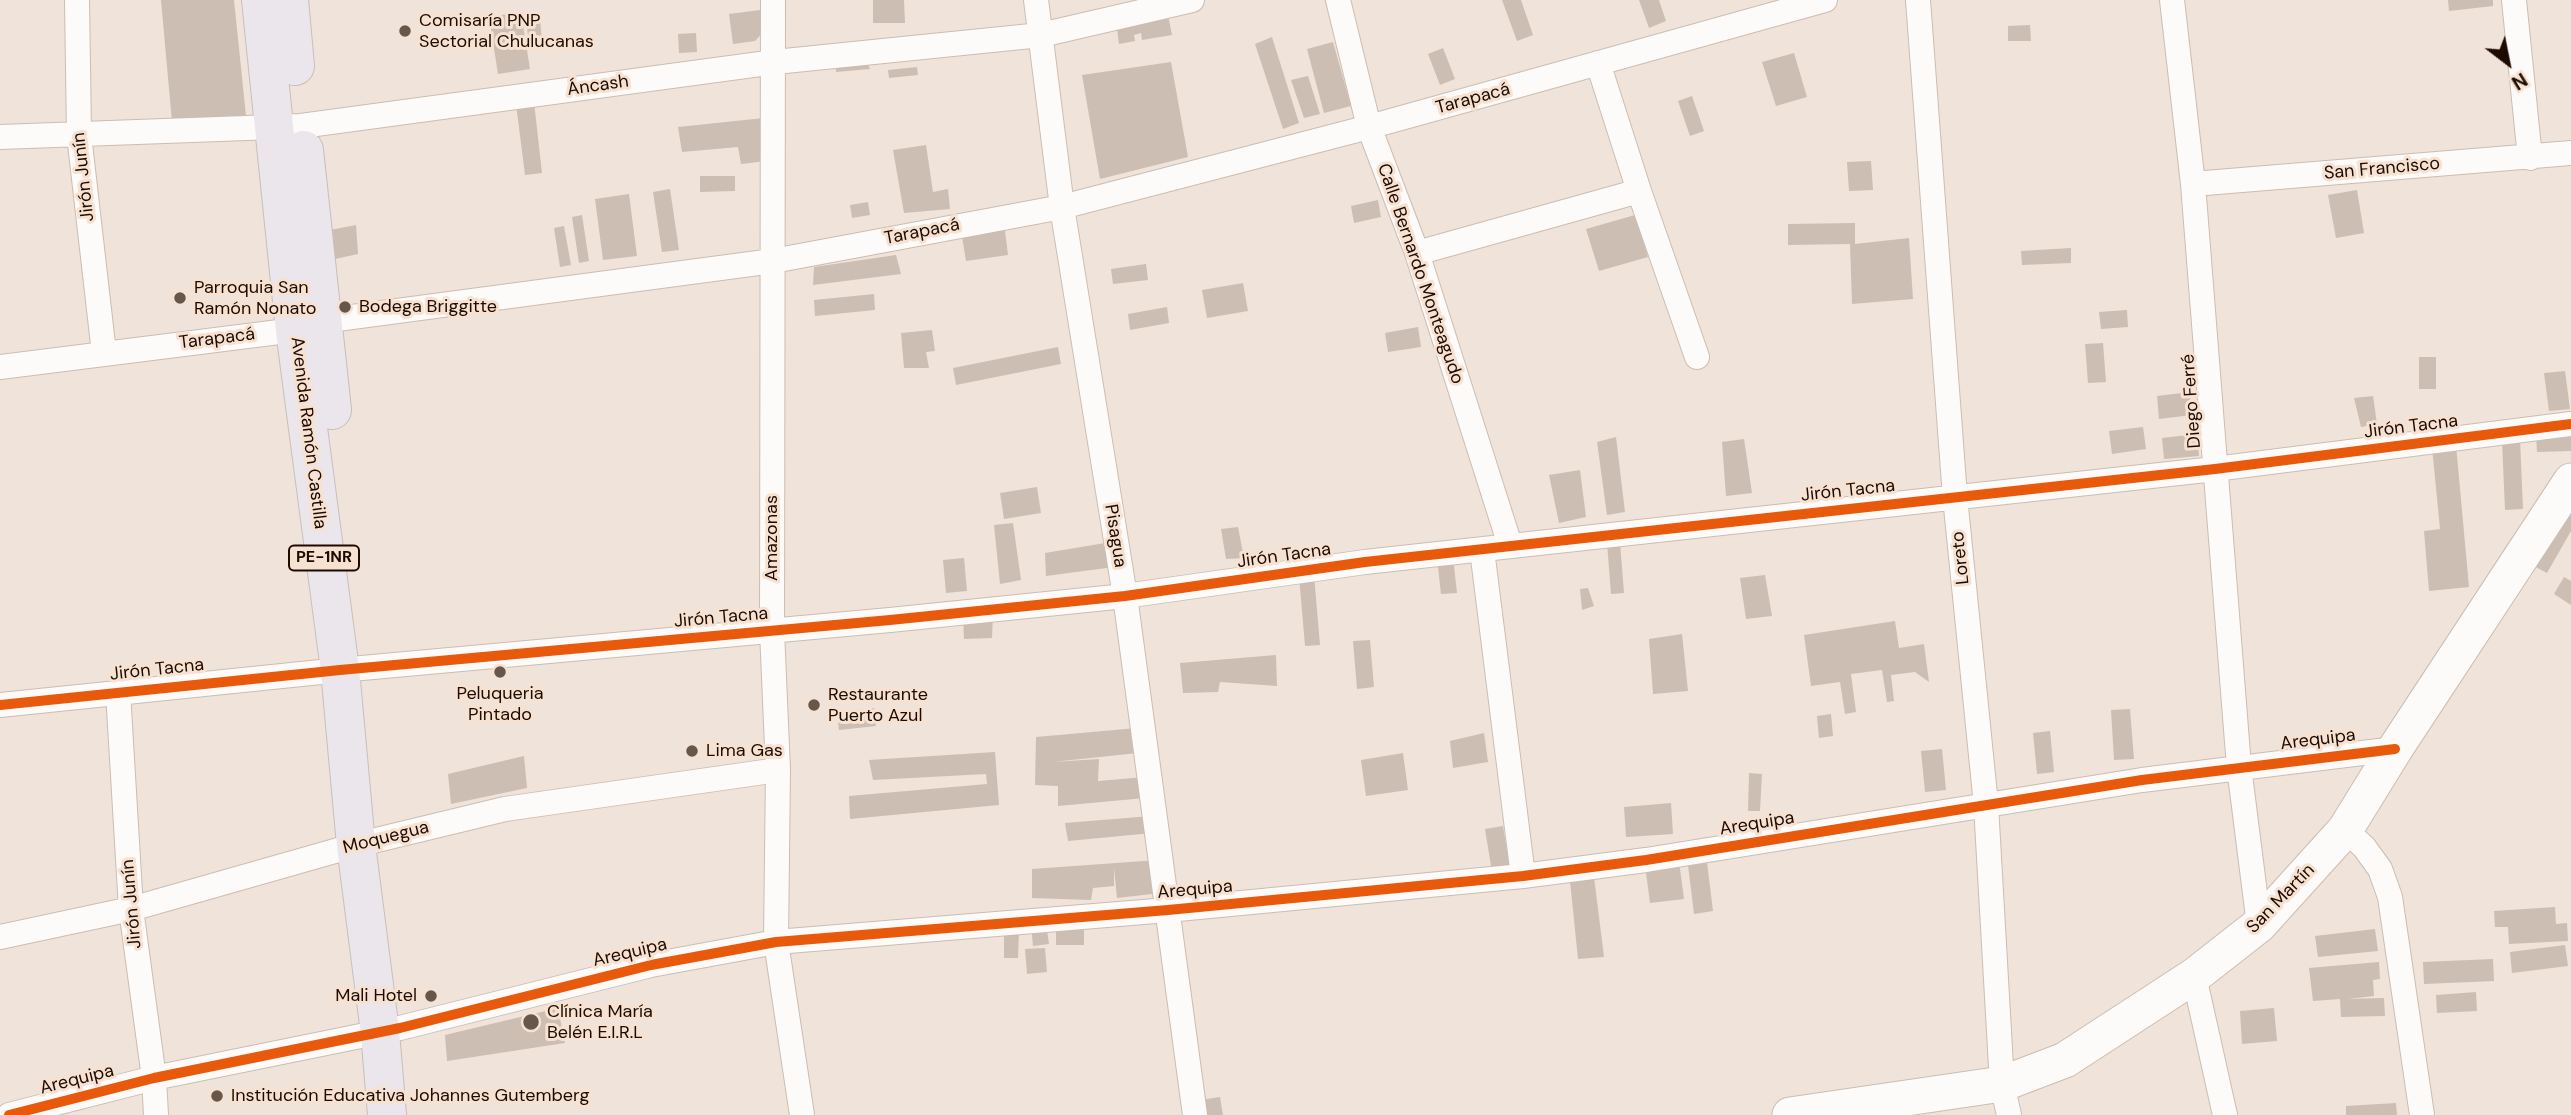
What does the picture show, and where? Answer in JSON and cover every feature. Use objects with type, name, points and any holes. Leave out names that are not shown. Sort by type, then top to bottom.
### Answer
[{"type":"main road","name":"Avenida Ramón Castilla","points":[[261,0],[288,127]]},
{"type":"main road","name":"Avenida Ramón Castilla","points":[[289,0],[288,127],[308,325],[352,669],[367,842],[390,1030],[407,1115]]},
{"type":"main road","name":"Avenida Ramón Castilla","points":[[387,1115],[390,1030]]},
{"type":"street","name":"Jirón Junín","points":[[77,0],[79,135],[104,353]]},
{"type":"street","name":"Amazonas","points":[[773,0],[772,631],[778,771],[776,942],[802,1115]]},
{"type":"street","name":"Pisagua","points":[[1036,0],[1062,207],[1125,596],[1195,1115]]},
{"type":"street","name":"Áncash","points":[[0,137],[288,127],[775,62],[1041,35],[1192,0]]},
{"type":"street","name":"Calle Bernardo Monteagudo","points":[[1338,0],[1368,127],[1417,253],[1510,545]]},
{"type":"street","name":"Tarapacá","points":[[0,367],[773,261],[1062,207],[1368,127],[1825,0]]},
{"type":"street","name":"Loreto","points":[[1918,0],[1955,497],[1986,805],[2006,1099]]},
{"type":"street","name":"Diego Ferré","points":[[2172,0],[2193,184],[2239,767],[2259,925]]},
{"type":"street","points":[[2514,0],[2530,158]]},
{"type":"street","points":[[1598,62],[1639,191],[1697,357]]},
{"type":"street","name":"San Francisco","points":[[2193,184],[2571,153]]},
{"type":"street","points":[[1417,253],[1639,191]]},
{"type":"street","name":"Jirón Tacna","points":[[0,705],[1125,596],[1366,562],[2215,469],[2571,425]]},
{"type":"street","name":"San Martín","points":[[1790,1115],[2006,1099],[2194,976],[2259,925],[2346,830],[2395,749],[2571,481]]},
{"type":"street","points":[[1482,550],[1522,876]]},
{"type":"street","name":"Jirón Junín","points":[[118,692],[131,909],[154,1078],[156,1115]]},
{"type":"street","name":"Arequipa","points":[[9,1115],[154,1078],[390,1030],[650,965],[776,942],[1168,910],[1522,876],[1660,858],[2239,767],[2395,749]]},
{"type":"street","name":"Moquegua","points":[[0,937],[131,909],[367,842],[505,809],[778,771]]},
{"type":"street","points":[[2346,830],[2380,869],[2390,897],[2423,1115]]},
{"type":"street","points":[[2194,976],[2225,1115]]},
{"type":"building","points":[[161,0],[234,0],[246,116],[172,122]]},
{"type":"building","points":[[873,0],[904,0],[905,23],[873,23]]},
{"type":"building","points":[[1502,0],[1521,0],[1533,35],[1517,41]]},
{"type":"building","points":[[1639,0],[1659,0],[1666,21],[1649,28]]},
{"type":"building","points":[[2448,0],[2493,0],[2493,6],[2449,11]]},
{"type":"building","points":[[768,9],[770,25],[755,41],[733,44],[729,14]]},
{"type":"building","points":[[1167,10],[1172,35],[1142,40],[1141,33],[1134,35],[1135,41],[1119,44],[1116,22]]},
{"type":"building","points":[[521,12],[530,69],[498,74],[489,17]]},
{"type":"building","points":[[540,20],[542,40],[529,42],[526,22]]},
{"type":"building","points":[[2030,25],[2031,41],[2008,41],[2008,26]]},
{"type":"building","points":[[696,33],[697,52],[679,53],[678,34]]},
{"type":"building","points":[[1272,37],[1299,123],[1283,129],[1255,44]]},
{"type":"building","points":[[1333,42],[1351,106],[1324,113],[1307,49]]},
{"type":"building","points":[[1443,48],[1455,79],[1440,85],[1428,54]]},
{"type":"building","points":[[1794,53],[1807,97],[1776,106],[1762,62]]},
{"type":"building","points":[[867,62],[870,69],[836,72],[836,65]]},
{"type":"building","points":[[1171,62],[1188,157],[1100,179],[1082,75]]},
{"type":"building","points":[[917,67],[918,75],[889,78],[888,70]]},
{"type":"building","points":[[1308,76],[1320,114],[1304,118],[1291,80]]},
{"type":"building","points":[[1692,96],[1704,131],[1690,136],[1678,101]]},
{"type":"building","points":[[534,102],[542,173],[525,175],[516,104]]},
{"type":"building","points":[[764,118],[766,161],[741,164],[738,147],[682,152],[678,127]]},
{"type":"building","points":[[926,145],[933,192],[948,189],[950,209],[904,213],[893,150]]},
{"type":"building","points":[[1871,161],[1873,190],[1849,191],[1847,162]]},
{"type":"building","points":[[700,176],[735,176],[735,191],[700,192]]},
{"type":"building","points":[[670,189],[679,250],[662,252],[653,192]]},
{"type":"building","points":[[2357,190],[2364,233],[2336,238],[2328,195]]},
{"type":"building","points":[[629,194],[637,256],[603,260],[595,199]]},
{"type":"building","points":[[1378,200],[1381,217],[1354,223],[1351,206]]},
{"type":"building","points":[[868,202],[870,215],[852,218],[850,205]]},
{"type":"building","points":[[582,215],[589,261],[579,263],[572,217]]},
{"type":"building","points":[[1635,215],[1648,257],[1599,271],[1586,229]]},
{"type":"building","points":[[1004,223],[1008,255],[966,261],[961,230]]},
{"type":"building","points":[[1855,223],[1855,244],[1909,238],[1913,299],[1852,304],[1850,244],[1788,245],[1788,224]]},
{"type":"building","points":[[356,225],[358,254],[335,259],[330,230]]},
{"type":"building","points":[[564,226],[571,265],[560,267],[554,228]]},
{"type":"building","points":[[2071,248],[2071,263],[2022,265],[2021,251]]},
{"type":"building","points":[[896,255],[901,274],[813,285],[814,267]]},
{"type":"building","points":[[1146,264],[1148,280],[1113,284],[1111,269]]},
{"type":"building","points":[[1243,283],[1248,311],[1207,318],[1202,290]]},
{"type":"building","points":[[874,294],[875,310],[815,316],[814,300]]},
{"type":"building","points":[[1167,307],[1169,323],[1130,330],[1128,314]]},
{"type":"building","points":[[2127,310],[2128,327],[2101,329],[2099,312]]},
{"type":"building","points":[[1418,327],[1421,347],[1388,352],[1385,333]]},
{"type":"building","points":[[932,330],[935,351],[926,352],[929,368],[904,368],[901,333]]},
{"type":"building","points":[[2103,343],[2106,382],[2088,383],[2085,344]]},
{"type":"building","points":[[1058,347],[1061,364],[956,385],[953,368]]},
{"type":"building","points":[[2419,357],[2436,357],[2436,389],[2419,389]]},
{"type":"building","points":[[2565,371],[2570,409],[2549,411],[2544,373]]},
{"type":"building","points":[[2190,392],[2192,415],[2159,419],[2157,396]]},
{"type":"building","points":[[2373,396],[2377,424],[2361,427],[2354,398]]},
{"type":"building","points":[[2143,427],[2146,449],[2112,454],[2109,431]]},
{"type":"building","points":[[2568,432],[2571,436],[2571,451],[2537,452],[2536,434]]},
{"type":"building","points":[[2197,434],[2199,456],[2164,459],[2162,438]]},
{"type":"building","points":[[1616,437],[1625,512],[1607,515],[1597,442]]},
{"type":"building","points":[[1744,439],[1752,493],[1726,496],[1722,442]]},
{"type":"building","points":[[2520,439],[2523,509],[2505,510],[2502,440]]},
{"type":"building","points":[[2456,445],[2469,587],[2429,591],[2424,531],[2440,529],[2432,447]]},
{"type":"building","points":[[1580,470],[1586,517],[1559,523],[1549,475]]},
{"type":"building","points":[[1037,487],[1041,513],[1004,519],[1000,493]]},
{"type":"building","points":[[2571,492],[2571,531],[2547,573],[2530,564]]},
{"type":"building","points":[[1013,523],[1021,580],[1000,584],[994,525]]},
{"type":"building","points":[[1238,527],[1244,558],[1226,559],[1221,529]]},
{"type":"building","points":[[1111,542],[1114,567],[1046,576],[1045,553]]},
{"type":"building","points":[[1620,542],[1624,593],[1611,594],[1607,543]]},
{"type":"building","points":[[1453,557],[1457,593],[1441,594],[1437,558]]},
{"type":"building","points":[[964,558],[967,591],[946,593],[943,560]]},
{"type":"building","points":[[1314,575],[1320,645],[1305,646],[1299,576]]},
{"type":"building","points":[[1765,575],[1772,616],[1746,619],[1740,578]]},
{"type":"building","points":[[2564,577],[2571,581],[2571,605],[2554,594]]},
{"type":"building","points":[[1588,588],[1594,606],[1582,610],[1580,589]]},
{"type":"building","points":[[993,614],[992,638],[964,639],[963,617]]},
{"type":"building","points":[[1895,621],[1899,648],[1924,644],[1929,682],[1915,672],[1891,675],[1894,701],[1887,702],[1882,670],[1851,674],[1856,712],[1845,714],[1840,682],[1811,686],[1804,635]]},
{"type":"building","points":[[1682,634],[1688,691],[1653,694],[1649,639]]},
{"type":"building","points":[[1370,640],[1374,687],[1357,689],[1353,641]]},
{"type":"building","points":[[1276,655],[1277,686],[1220,682],[1218,692],[1183,693],[1180,663]]},
{"type":"building","points":[[874,708],[876,726],[839,730],[837,712]]},
{"type":"building","points":[[2130,709],[2134,759],[2114,760],[2111,710]]},
{"type":"building","points":[[1831,714],[1833,736],[1819,738],[1817,716]]},
{"type":"building","points":[[1137,728],[1138,753],[1052,762],[1099,759],[1098,781],[1145,777],[1145,798],[1058,806],[1058,786],[1035,785],[1036,737]]},
{"type":"building","points":[[2050,731],[2054,772],[2037,774],[2033,733]]},
{"type":"building","points":[[1484,733],[1488,762],[1453,768],[1450,741]]},
{"type":"building","points":[[1942,749],[1946,790],[1925,792],[1921,751]]},
{"type":"building","points":[[995,752],[999,805],[850,819],[849,796],[987,784],[986,774],[873,780],[869,760]]},
{"type":"building","points":[[1403,753],[1408,790],[1366,796],[1361,760]]},
{"type":"building","points":[[524,756],[527,788],[451,804],[448,774]]},
{"type":"building","points":[[1749,773],[1762,774],[1760,811],[1748,811]]},
{"type":"building","points":[[1671,803],[1673,834],[1626,837],[1624,807]]},
{"type":"building","points":[[1151,816],[1152,833],[1068,841],[1065,823]]},
{"type":"building","points":[[1503,826],[1510,869],[1492,872],[1485,829]]},
{"type":"building","points":[[1706,854],[1713,911],[1694,914],[1687,857]]},
{"type":"building","points":[[1158,860],[1161,893],[1117,898],[1114,868],[1114,886],[1093,888],[1091,900],[1032,898],[1032,869]]},
{"type":"building","points":[[1679,861],[1684,899],[1650,903],[1645,865]]},
{"type":"building","points":[[1594,877],[1604,957],[1578,959],[1570,881]]},
{"type":"building","points":[[2555,907],[2556,924],[2567,923],[2568,941],[2509,944],[2508,927],[2495,927],[2494,911]]},
{"type":"building","points":[[1046,923],[1049,944],[1033,946],[1031,925]]},
{"type":"building","points":[[1056,923],[1084,923],[1084,945],[1056,945]]},
{"type":"building","points":[[2375,929],[2378,951],[2318,957],[2315,936]]},
{"type":"building","points":[[1004,931],[1019,931],[1018,958],[1004,958]]},
{"type":"building","points":[[2565,945],[2568,966],[2512,973],[2510,952]]},
{"type":"building","points":[[1045,948],[1047,972],[1027,974],[1025,949]]},
{"type":"building","points":[[2493,959],[2494,981],[2424,984],[2423,962]]},
{"type":"building","points":[[2379,962],[2380,979],[2373,980],[2374,996],[2348,999],[2384,998],[2385,1016],[2341,1017],[2340,999],[2313,1001],[2309,968]]},
{"type":"building","points":[[2476,992],[2477,1011],[2437,1013],[2436,995]]},
{"type":"building","name":"Clínica María Belén E.I.R.L","points":[[558,1008],[565,1043],[447,1061],[445,1035]]},
{"type":"building","points":[[2274,1008],[2277,1041],[2242,1044],[2240,1011]]},
{"type":"building","points":[[1220,1097],[1223,1115],[1201,1115],[1200,1100]]},
{"type":"building","points":[[2396,1103],[2397,1115],[2346,1115],[2346,1106]]},
{"type":"cycle path","points":[[0,705],[1125,596],[1365,562],[2215,469],[2571,424]]},
{"type":"cycle path","points":[[9,1115],[154,1078],[400,1028],[651,965],[776,942],[1168,910],[1523,876],[1646,860],[2142,780],[2395,749]]},
{"type":"place","name":"Comisaría PNP Sectorial Chulucanas","points":[[405,31]]},
{"type":"place","name":"Parroquia San Ramón Nonato","points":[[180,298]]},
{"type":"place","name":"Bodega Briggitte","points":[[345,307]]},
{"type":"place","name":"Peluqueria Pintado","points":[[500,672]]},
{"type":"place","name":"Restaurante Puerto Azul","points":[[814,705]]},
{"type":"place","name":"Lima Gas","points":[[692,751]]},
{"type":"place","name":"Mali Hotel","points":[[431,996]]},
{"type":"place","name":"Clínica María Belén E.I.R.L","points":[[531,1022]]},
{"type":"place","name":"Institución Educativa Johannes Gutemberg","points":[[217,1096]]}]
